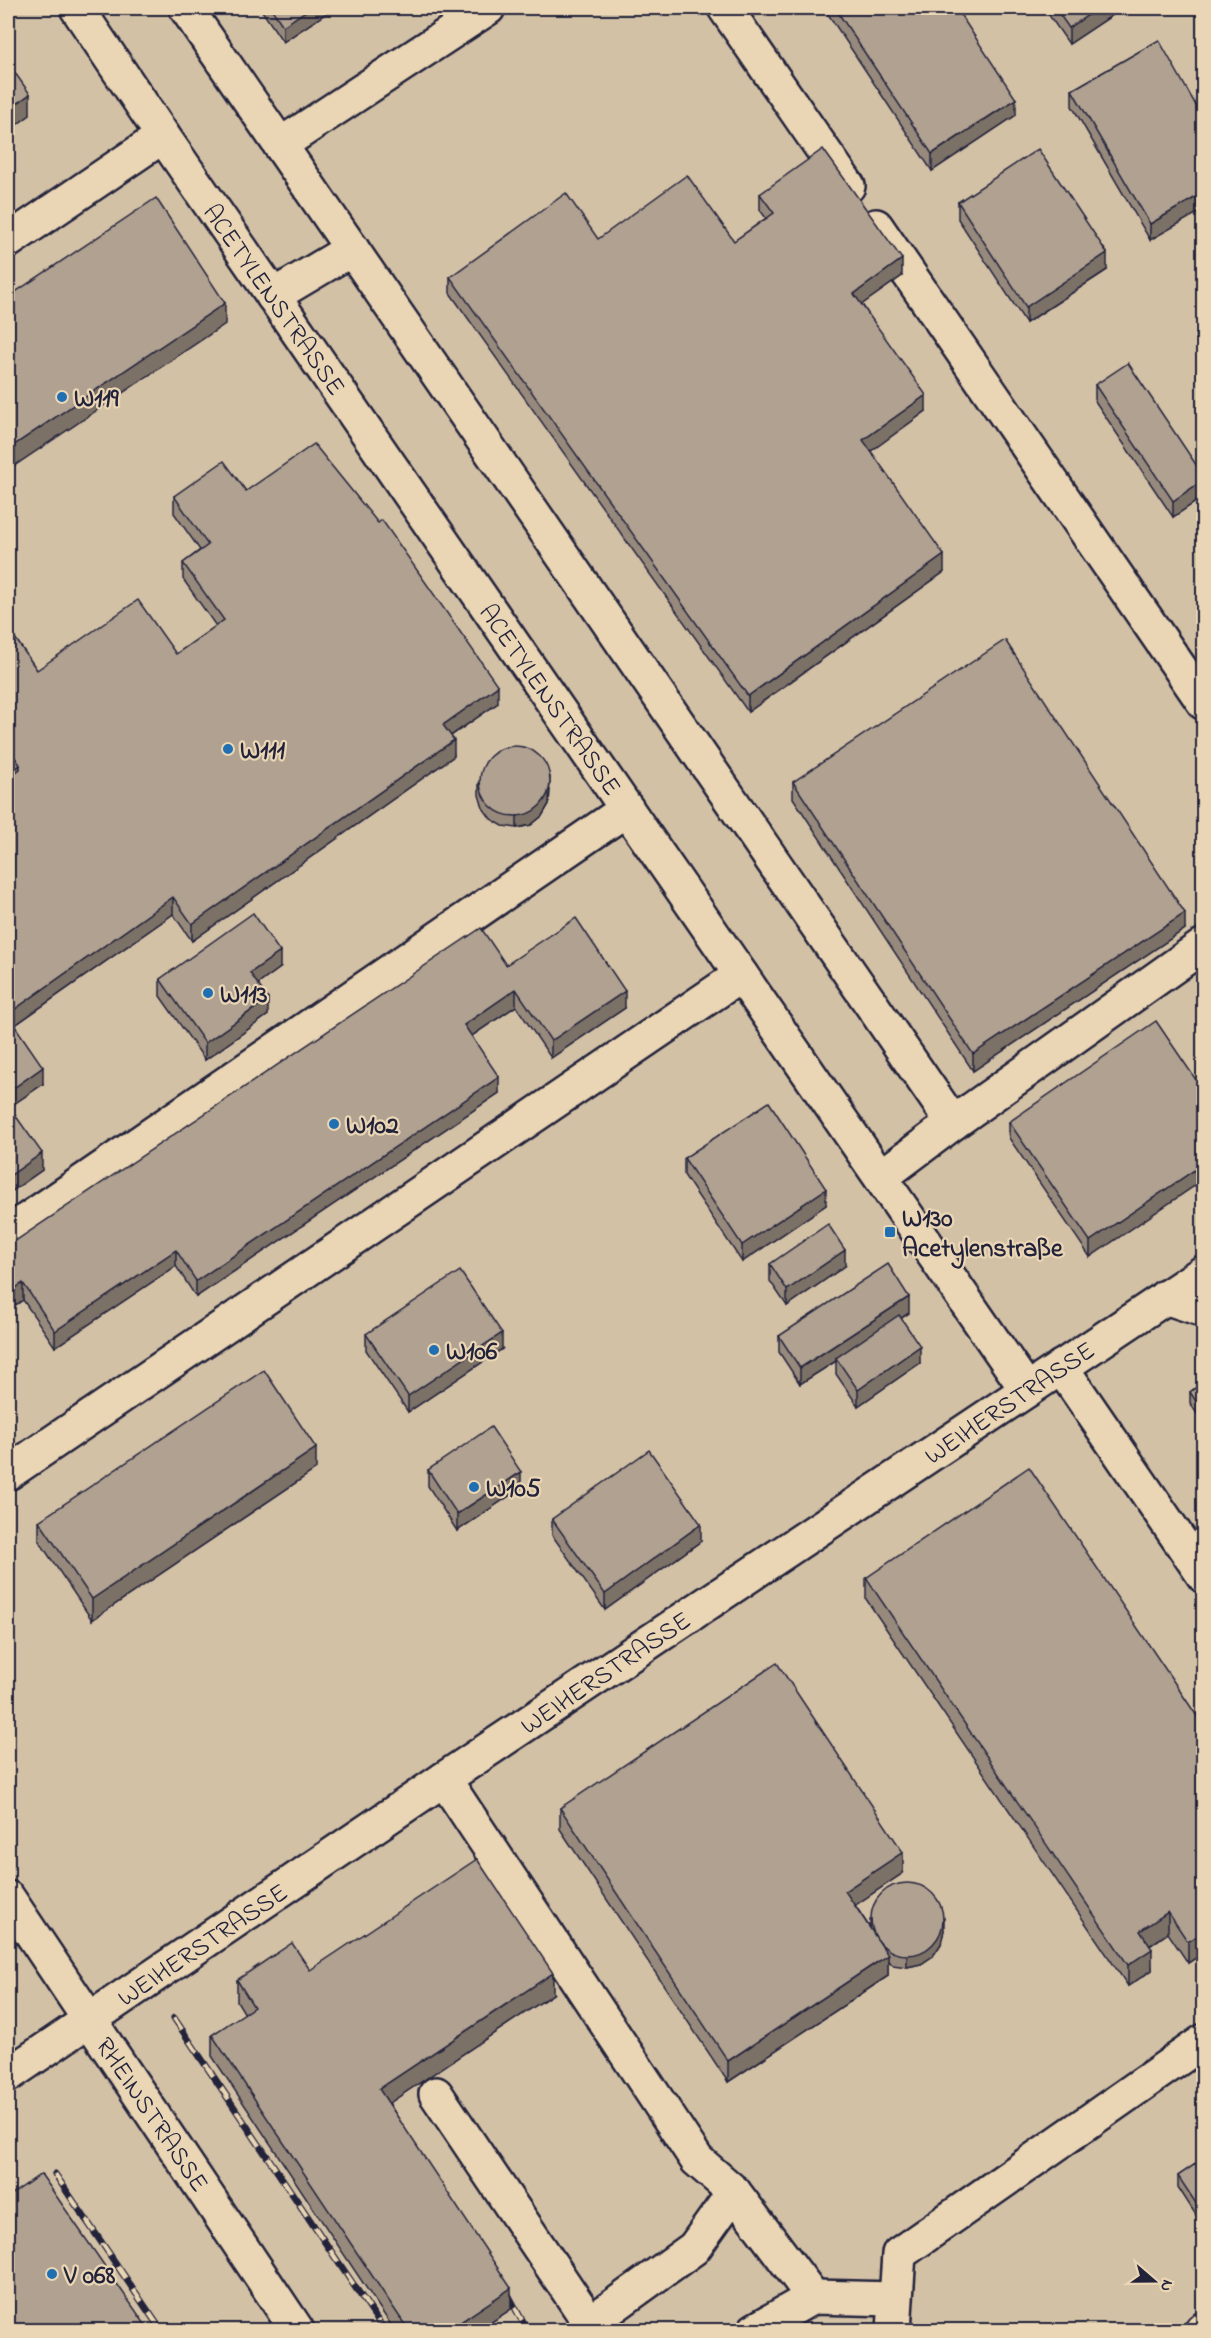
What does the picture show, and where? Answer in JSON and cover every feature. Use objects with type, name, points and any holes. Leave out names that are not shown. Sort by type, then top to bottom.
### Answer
[{"type":"street","name":"ACETYLENSTRASSE","points":[[77,8],[273,296],[1028,1389]]},
{"type":"street","points":[[186,8],[953,1123]]},
{"type":"street","points":[[280,145],[488,8]]},
{"type":"street","points":[[725,8],[1203,703]]},
{"type":"street","points":[[8,241],[163,136]]},
{"type":"street","points":[[273,296],[352,249]]},
{"type":"street","points":[[8,1233],[627,809]]},
{"type":"street","points":[[881,1177],[1203,945]]},
{"type":"street","points":[[8,1473],[741,975]]},
{"type":"street","name":"WEIHERSTRASSE","points":[[8,2075],[444,1779],[1203,1272]]},
{"type":"street","points":[[1165,1297],[1203,1310]]},
{"type":"street","points":[[1061,1367],[1203,1576]]},
{"type":"street","points":[[444,1779],[697,2160],[734,2192],[813,2297]]},
{"type":"street","name":"RHEINSTRASSE","points":[[8,1898],[297,2331]]},
{"type":"street","points":[[894,2331],[899,2254],[1203,2041]]},
{"type":"street","points":[[435,2094],[592,2327],[694,2248],[734,2192]]},
{"type":"street","points":[[755,2331],[813,2297],[895,2299]]},
{"type":"shaded area","points":[[8,8],[1203,8],[1203,2330],[8,2330]]},
{"type":"building","points":[[271,8],[310,8],[283,26]]},
{"type":"building","points":[[835,8],[956,8],[1016,99],[932,154]]},
{"type":"building","points":[[1055,8],[1098,8],[1069,28]]},
{"type":"building","points":[[1159,40],[1203,118],[1203,193],[1150,224],[1072,90]]},
{"type":"building","points":[[8,63],[30,94],[8,110]]},
{"type":"building","points":[[823,149],[902,259],[854,294],[926,395],[863,440],[944,555],[748,696],[450,277],[566,193],[598,239],[687,175],[734,241],[774,213],[760,194]]},
{"type":"building","points":[[1038,149],[1107,253],[1026,307],[958,202]]},
{"type":"building","name":"W119","points":[[156,198],[225,303],[8,449],[8,297]]},
{"type":"building","points":[[1128,363],[1203,475],[1203,480],[1173,501],[1095,385]]},
{"type":"building","name":"W111","points":[[314,444],[378,523],[382,520],[498,686],[443,725],[454,740],[192,924],[173,897],[8,1014],[8,778],[20,769],[20,765],[8,747],[8,628],[37,670],[138,600],[176,654],[224,620],[183,563],[208,545],[174,496],[224,461],[246,491]]},
{"type":"building","points":[[1005,640],[1185,913],[973,1054],[793,782]]},
{"type":"building","points":[[522,746],[535,752],[544,761],[548,767],[550,781],[548,795],[540,806],[529,814],[508,816],[490,806],[482,795],[480,774],[490,756],[501,748]]},
{"type":"building","points":[[8,747],[20,765],[8,773]]},
{"type":"building","name":"W113","points":[[253,913],[280,952],[250,973],[268,999],[205,1043],[160,979]]},
{"type":"building","name":"W102","points":[[576,918],[625,991],[551,1041],[516,989],[464,1025],[499,1077],[196,1281],[176,1250],[55,1331],[23,1283],[8,1293],[8,1246],[481,928],[506,965]]},
{"type":"building","points":[[8,1016],[43,1067],[8,1092]]},
{"type":"building","points":[[1156,1021],[1203,1090],[1203,1164],[1090,1241],[1009,1122]]},
{"type":"building","points":[[769,1102],[826,1189],[742,1245],[684,1158]]},
{"type":"building","points":[[8,1105],[42,1153],[8,1177]]},
{"type":"building","points":[[828,1224],[845,1250],[787,1290],[770,1264]]},
{"type":"building","points":[[888,1264],[909,1297],[800,1368],[779,1336]]},
{"type":"building","name":"W106","points":[[460,1271],[502,1333],[408,1396],[366,1334]]},
{"type":"building","points":[[899,1315],[920,1346],[858,1390],[836,1358]]},
{"type":"building","points":[[264,1370],[316,1448],[92,1599],[39,1521]]},
{"type":"building","points":[[1203,1382],[1203,1412],[1190,1392]]},
{"type":"building","name":"W105","points":[[491,1427],[521,1472],[457,1514],[428,1470]]},
{"type":"building","points":[[649,1450],[701,1524],[605,1594],[552,1519]]},
{"type":"building","points":[[1029,1467],[1203,1725],[1203,1932],[1188,1942],[1168,1912],[1140,1931],[1152,1949],[1128,1965],[866,1578]]},
{"type":"building","points":[[777,1663],[903,1852],[845,1891],[888,1955],[728,2061],[560,1808]]},
{"type":"building","points":[[477,1859],[553,1973],[379,2089],[511,2288],[447,2331],[409,2331],[212,2035],[254,2007],[237,1980],[292,1943],[310,1970]]},
{"type":"building","points":[[914,1883],[933,1893],[941,1905],[943,1919],[941,1933],[933,1945],[921,1953],[900,1955],[881,1945],[873,1933],[871,1912],[881,1893],[893,1885]]},
{"type":"building","points":[[1203,2159],[1203,2214],[1178,2176]]},
{"type":"building","name":"V 068","points":[[41,2174],[149,2330],[8,2331],[8,2197]]},
{"type":"railway","points":[[174,2018],[384,2330]]},
{"type":"railway","points":[[55,2174],[161,2330]]},
{"type":"railway","points":[[502,2283],[527,2330]]},
{"type":"place","name":"W119","points":[[62,397]]},
{"type":"place","name":"W111","points":[[228,749]]},
{"type":"place","name":"W113","points":[[208,993]]},
{"type":"place","name":"W102","points":[[334,1124]]},
{"type":"place","name":"W130 Acetylenstraße","points":[[890,1232]]},
{"type":"place","name":"W106","points":[[434,1350]]},
{"type":"place","name":"W105","points":[[474,1487]]},
{"type":"place","name":"V 068","points":[[52,2274]]}]
